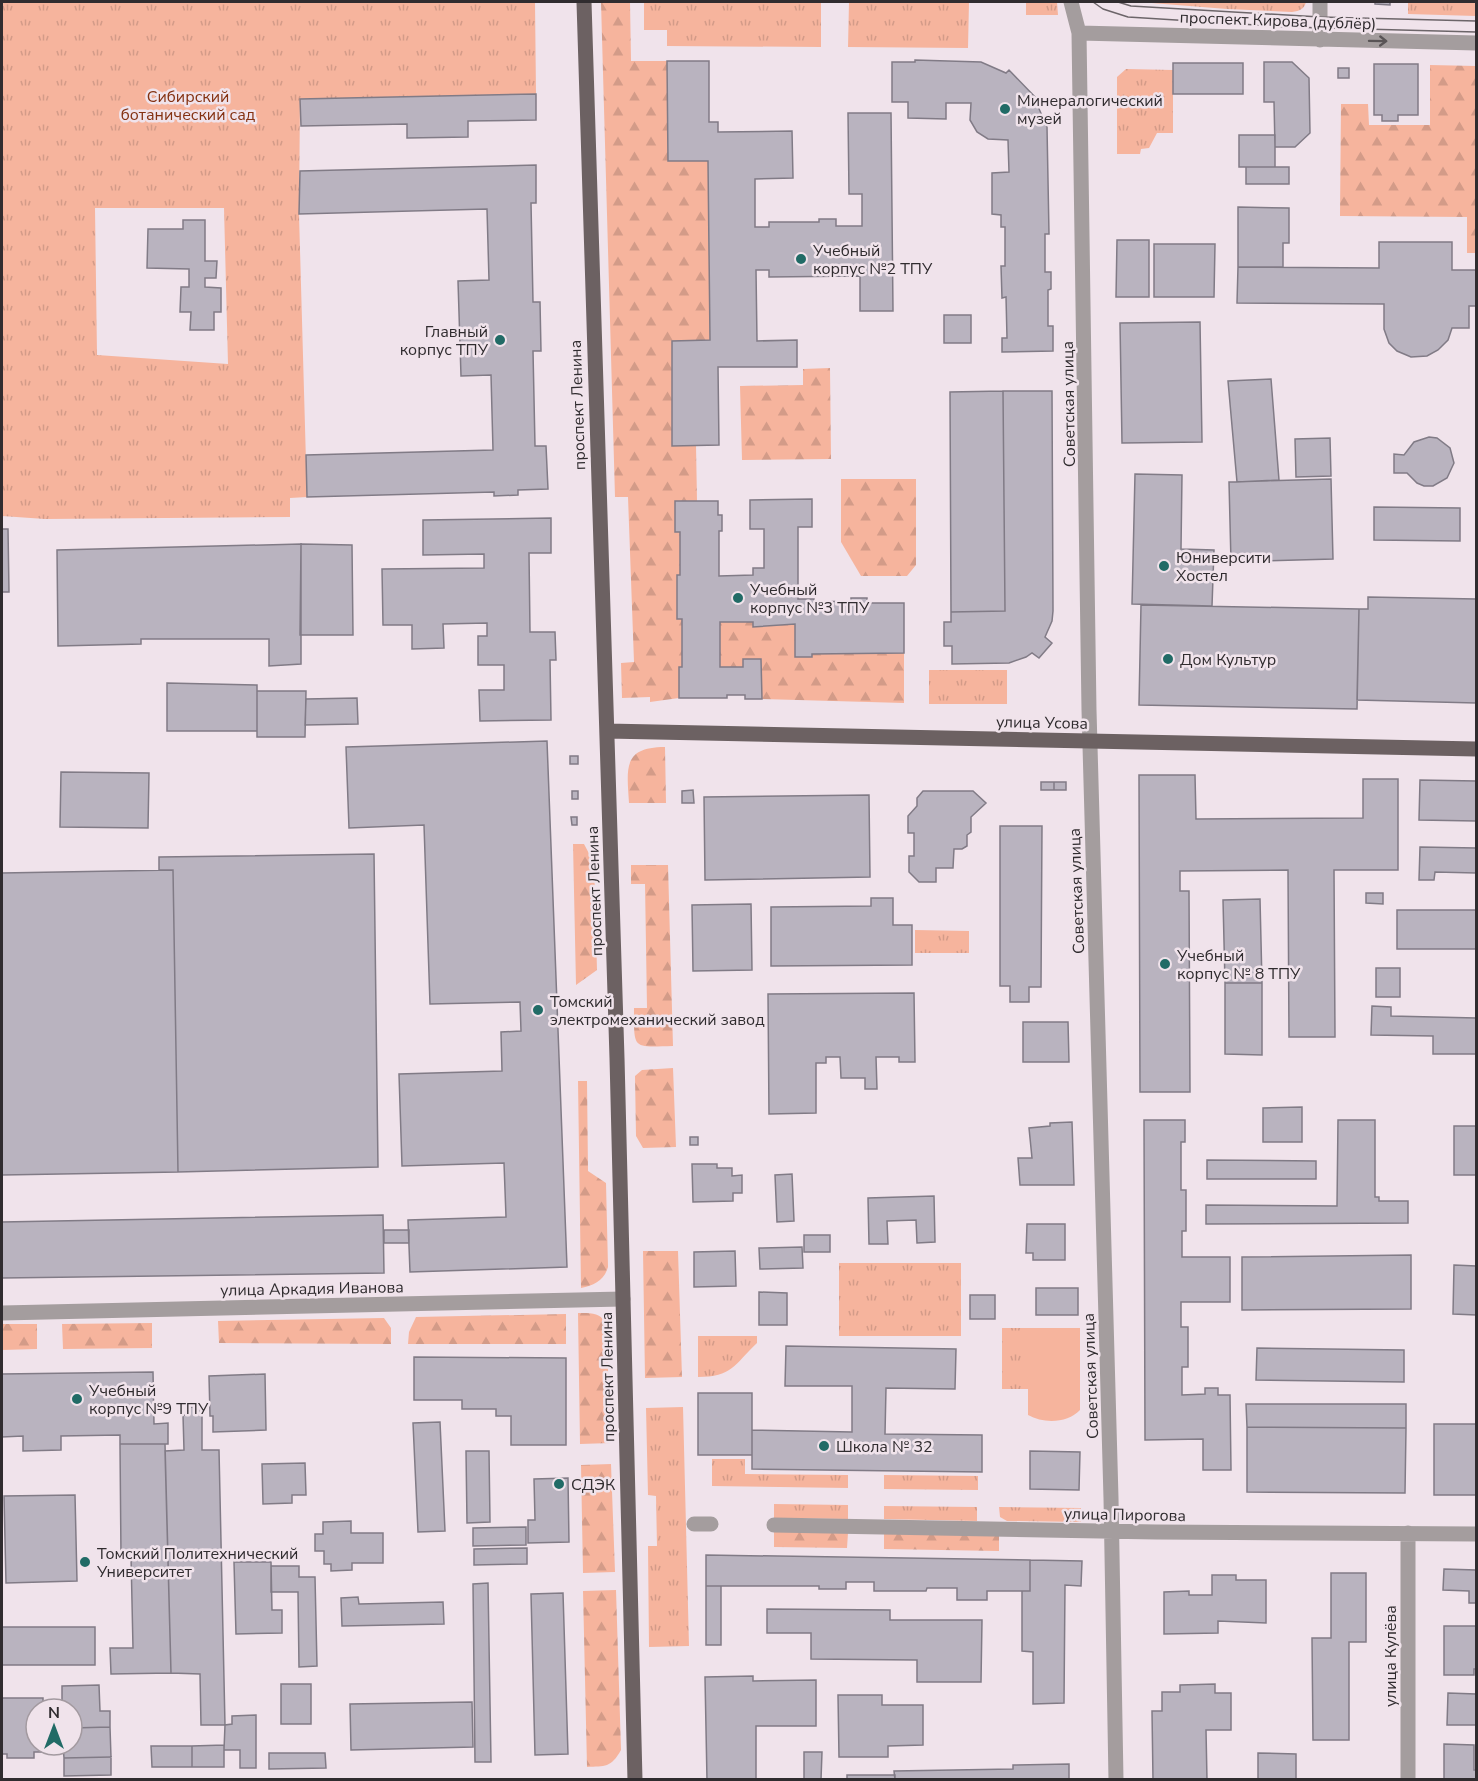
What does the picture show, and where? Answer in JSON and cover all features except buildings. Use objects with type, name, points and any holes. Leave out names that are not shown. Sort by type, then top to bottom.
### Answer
[{"type":"main road","name":"проспект Ленина","points":[[584,2],[607,732],[635,1779]]},
{"type":"main road","name":"улица Усова","points":[[607,732],[1476,749]]},
{"type":"street","name":"Советская улица","points":[[1071,2],[1079,33],[1090,741],[1112,1532],[1116,1779]]},
{"type":"street","points":[[1320,2],[1320,40]]},
{"type":"street","name":"проспект Кирова (дублёр)","points":[[1079,33],[1476,43]]},
{"type":"street","name":"улица Аркадия Иванова","points":[[2,1313],[622,1299]]},
{"type":"street","points":[[694,1524],[711,1524]]},
{"type":"street","name":"улица Пирогова","points":[[774,1525],[1112,1532],[1476,1534]]},
{"type":"street","name":"улица Кулёва","points":[[1408,1533],[1408,1779]]},
{"type":"green space","name":"Сибирский ботанический сад","points":[[2,2],[535,2],[536,94],[300,99],[299,214],[307,497],[290,498],[290,517],[45,519],[2,516]],"holes":[[[95,208],[224,208],[228,364],[97,355]]]},
{"type":"green space","points":[[601,2],[630,2],[631,61],[667,61],[708,161],[710,340],[672,341],[672,445],[696,445],[697,501],[675,501],[675,531],[680,532],[677,619],[682,619],[682,667],[679,667],[679,698],[650,702],[650,697],[622,698],[621,663],[634,662],[628,497],[615,497]]},
{"type":"green space","points":[[644,2],[821,2],[821,47],[667,46],[667,30],[644,30]]},
{"type":"green space","points":[[849,2],[969,2],[968,48],[848,47]]},
{"type":"green space","points":[[1026,2],[1057,2],[1058,15],[1026,15]]},
{"type":"green space","points":[[1139,2],[1306,2],[1301,9],[1292,12]]},
{"type":"green space","points":[[1408,2],[1476,2],[1476,16],[1408,14]]},
{"type":"green space","points":[[1430,65],[1476,66],[1476,253],[1467,253],[1467,217],[1340,216],[1341,104],[1368,104],[1369,125],[1430,125]]},
{"type":"green space","points":[[1126,69],[1173,70],[1173,133],[1157,133],[1149,148],[1141,149],[1140,154],[1117,154],[1117,77]]},
{"type":"green space","points":[[830,368],[831,459],[742,460],[740,386],[803,385],[803,369]]},
{"type":"green space","points":[[841,479],[916,479],[916,565],[907,576],[861,576],[841,542]]},
{"type":"green space","points":[[720,622],[753,622],[754,627],[795,624],[796,657],[812,657],[812,654],[904,653],[904,703],[762,699],[761,659],[743,659],[743,667],[720,667]]},
{"type":"green space","points":[[929,670],[1007,670],[1007,704],[929,704]]},
{"type":"green space","points":[[665,747],[666,803],[629,803],[628,770],[630,762],[641,751]]},
{"type":"green space","points":[[573,844],[584,844],[594,863],[597,970],[576,985]]},
{"type":"green space","points":[[631,865],[668,865],[673,1046],[650,1046],[638,1043],[634,1032],[634,1008],[647,1008],[645,884],[631,884]]},
{"type":"green space","points":[[915,930],[969,931],[969,953],[915,953]]},
{"type":"green space","points":[[673,1068],[676,1147],[643,1148],[636,1136],[635,1076],[642,1070]]},
{"type":"green space","points":[[578,1081],[587,1081],[588,1171],[606,1183],[608,1267],[598,1282],[581,1288]]},
{"type":"green space","points":[[643,1251],[678,1251],[682,1377],[645,1378]]},
{"type":"green space","points":[[839,1263],[961,1263],[961,1336],[839,1336]]},
{"type":"green space","points":[[578,1313],[597,1315],[606,1323],[611,1443],[580,1444]]},
{"type":"green space","points":[[566,1314],[566,1344],[408,1344],[409,1332],[416,1317]]},
{"type":"green space","points":[[384,1318],[391,1328],[391,1344],[219,1343],[218,1321]]},
{"type":"green space","points":[[152,1323],[152,1348],[63,1349],[62,1324]]},
{"type":"green space","points":[[2,1324],[37,1324],[37,1349],[2,1350]]},
{"type":"green space","points":[[1002,1328],[1028,1328],[1028,1389],[1002,1389]]},
{"type":"green space","points":[[1028,1328],[1080,1328],[1080,1410],[1069,1418],[1048,1421],[1028,1415]]},
{"type":"green space","points":[[698,1336],[757,1336],[757,1343],[726,1372],[698,1377]]},
{"type":"green space","points":[[683,1407],[689,1646],[649,1647],[648,1546],[657,1546],[656,1496],[648,1495],[646,1408]]},
{"type":"green space","points":[[712,1459],[745,1459],[745,1474],[848,1475],[848,1488],[712,1486]]},
{"type":"green space","points":[[611,1464],[615,1572],[583,1573],[581,1465]]},
{"type":"green space","points":[[884,1475],[978,1476],[978,1490],[884,1489]]},
{"type":"green space","points":[[774,1504],[848,1505],[848,1519],[774,1518]]},
{"type":"green space","points":[[884,1506],[977,1507],[977,1521],[884,1519]]},
{"type":"green space","points":[[999,1507],[1081,1508],[1081,1522],[1007,1521],[1000,1517]]},
{"type":"green space","points":[[774,1531],[848,1533],[847,1548],[774,1547]]},
{"type":"green space","points":[[884,1533],[999,1535],[999,1551],[884,1549]]},
{"type":"green space","points":[[616,1590],[621,1750],[607,1765],[587,1767],[583,1591]]},
{"type":"tram line","points":[[1093,2],[1103,9],[1128,17],[1288,27],[1476,32]]},
{"type":"tram line","points":[[1118,2],[1131,6],[1320,17],[1476,21]]},
{"type":"place","name":"Минералогический музей","points":[[1005,109]]},
{"type":"place","name":"Учебный корпус №2 ТПУ","points":[[801,259]]},
{"type":"place","name":"Главный корпус ТПУ","points":[[500,340]]},
{"type":"place","name":"Юниверсити Хостел","points":[[1164,566]]},
{"type":"place","name":"Учебный корпус №3 ТПУ","points":[[738,598]]},
{"type":"place","name":"Дом Культур","points":[[1168,659]]},
{"type":"place","name":"Учебный корпус № 8 ТПУ","points":[[1165,964]]},
{"type":"place","name":"Томский электромеханический завод","points":[[538,1010]]},
{"type":"place","name":"Учебный корпус №9 ТПУ","points":[[77,1399]]},
{"type":"place","name":"Школа № 32","points":[[824,1446]]},
{"type":"place","name":"СДЭК","points":[[559,1484]]},
{"type":"place","name":"Томский Политехнический Университет","points":[[85,1562]]}]
